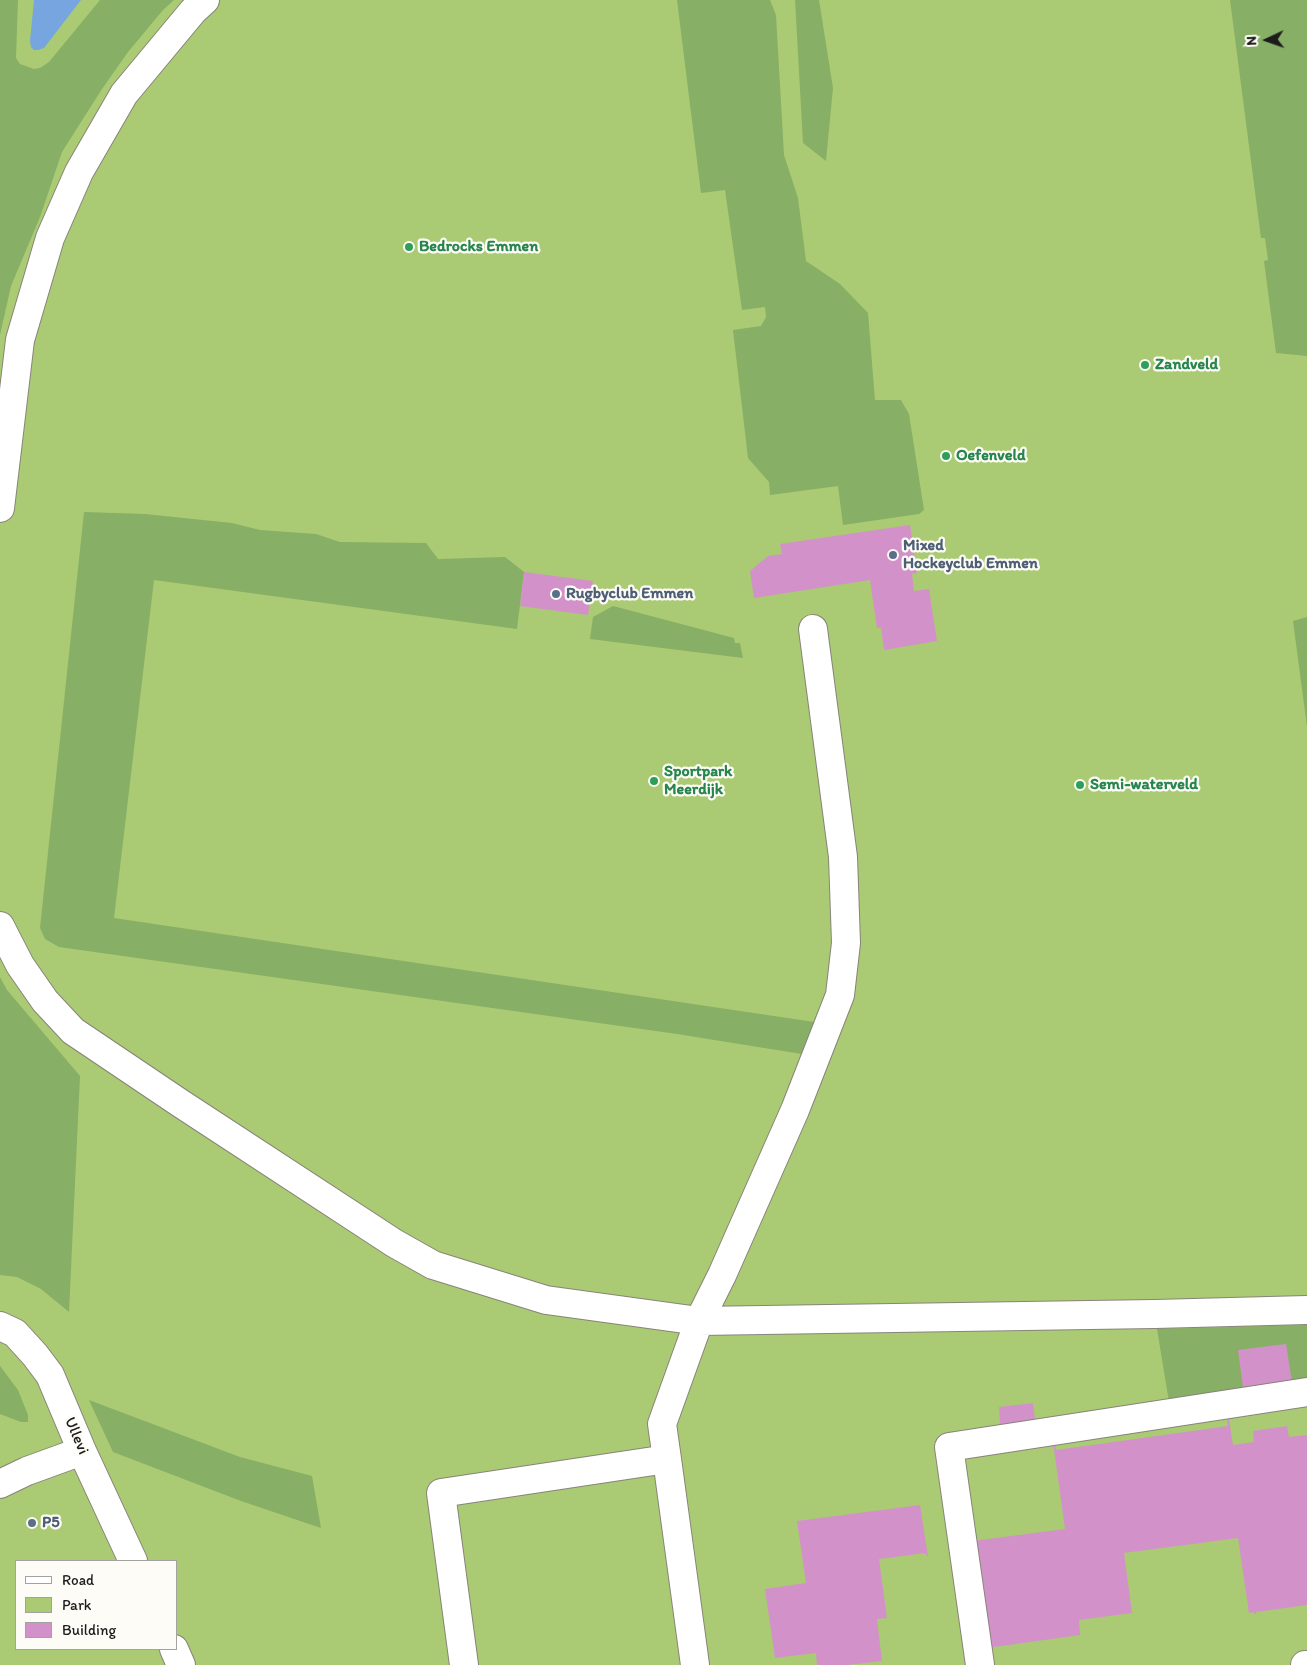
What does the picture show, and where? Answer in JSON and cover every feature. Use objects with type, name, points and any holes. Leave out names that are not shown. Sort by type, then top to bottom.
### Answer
[{"type":"street","points":[[0,508],[20,340],[50,238],[79,172],[124,94],[193,11],[205,0]]},
{"type":"street","points":[[695,1665],[662,1424],[699,1321],[722,1275],[795,1110],[840,995],[846,943],[843,857],[813,629]]},
{"type":"street","points":[[0,926],[20,965],[45,1001],[73,1031],[394,1243],[433,1265],[546,1300],[699,1321],[1307,1310]]},
{"type":"street","name":"Ullevi","points":[[0,1326],[15,1333],[50,1375],[82,1451],[133,1560]]},
{"type":"street","points":[[980,1665],[949,1447],[1307,1392]]},
{"type":"street","points":[[0,1484],[27,1471],[82,1451]]},
{"type":"street","points":[[464,1665],[441,1493],[667,1458]]},
{"type":"street","points":[[174,1650],[181,1665]]},
{"type":"green space","name":"Sportpark Meerdijk","points":[[0,0],[1307,0],[1307,1665],[0,1665]]},
{"type":"green space","points":[[0,0],[18,0],[16,58],[20,64],[34,69],[40,68],[49,62],[100,0],[174,0],[163,10],[128,52],[62,152],[40,217],[11,286],[0,335]]},
{"type":"green space","points":[[677,0],[770,0],[776,15],[784,155],[798,198],[806,261],[840,284],[868,313],[875,400],[901,400],[909,414],[924,510],[919,514],[843,525],[838,486],[770,495],[769,482],[748,458],[733,330],[761,326],[766,317],[765,307],[742,310],[725,190],[701,193]]},
{"type":"green space","points":[[795,0],[819,0],[833,88],[826,161],[803,143]]},
{"type":"green space","points":[[1230,0],[1307,0],[1307,356],[1276,353],[1264,261],[1268,260],[1265,238],[1261,238]]},
{"type":"green space","points":[[84,512],[145,514],[232,523],[260,530],[316,534],[340,542],[426,543],[438,559],[505,557],[524,572],[517,629],[154,580],[114,918],[821,1023],[808,1055],[677,1034],[59,947],[45,939],[40,928]]},
{"type":"green space","points":[[613,606],[734,638],[735,643],[740,643],[743,658],[590,639],[593,617]]},
{"type":"green space","points":[[1307,617],[1307,727],[1293,621]]},
{"type":"green space","points":[[0,977],[7,990],[80,1076],[69,1312],[41,1289],[17,1277],[0,1275]]},
{"type":"green space","points":[[1307,1325],[1307,1385],[1169,1402],[1157,1329]]},
{"type":"green space","points":[[0,1366],[18,1390],[28,1415],[28,1422],[21,1422],[0,1414]]},
{"type":"green space","points":[[89,1400],[240,1457],[312,1476],[321,1528],[241,1501],[113,1452]]},
{"type":"water","points":[[34,0],[81,0],[44,48],[38,50],[34,50],[31,47],[30,41]]},
{"type":"building","points":[[910,525],[917,573],[912,574],[914,591],[929,589],[937,641],[884,650],[881,628],[877,628],[870,580],[754,598],[750,571],[768,556],[782,554],[780,544]]},
{"type":"building","points":[[524,572],[593,581],[588,615],[520,606]]},
{"type":"building","points":[[1286,1344],[1292,1382],[1243,1388],[1238,1350]]},
{"type":"building","points":[[1033,1403],[1035,1420],[1000,1425],[999,1407]]},
{"type":"building","points":[[1227,1419],[1229,1419],[1233,1445],[1254,1442],[1253,1431],[1287,1426],[1289,1437],[1307,1435],[1307,1605],[1256,1612],[1256,1614],[1254,1612],[1249,1613],[1238,1538],[1124,1553],[1132,1613],[1079,1620],[1080,1635],[987,1648],[973,1541],[1065,1529],[1053,1442],[1055,1442],[1056,1450],[1228,1426]]},
{"type":"building","points":[[920,1505],[928,1557],[925,1553],[879,1559],[887,1618],[877,1619],[882,1661],[848,1665],[817,1665],[816,1653],[775,1658],[765,1589],[806,1583],[797,1521]]},
{"type":"place","name":"Bedrocks Emmen","points":[[409,247]]},
{"type":"place","name":"Zandveld","points":[[1145,365]]},
{"type":"place","name":"Oefenveld","points":[[946,456]]},
{"type":"place","name":"Mixed Hockeyclub Emmen","points":[[893,555]]},
{"type":"place","name":"Rugbyclub Emmen","points":[[556,594]]},
{"type":"place","name":"Sportpark Meerdijk","points":[[654,781]]},
{"type":"place","name":"Semi-waterveld","points":[[1080,785]]},
{"type":"place","name":"P5","points":[[32,1523]]}]
